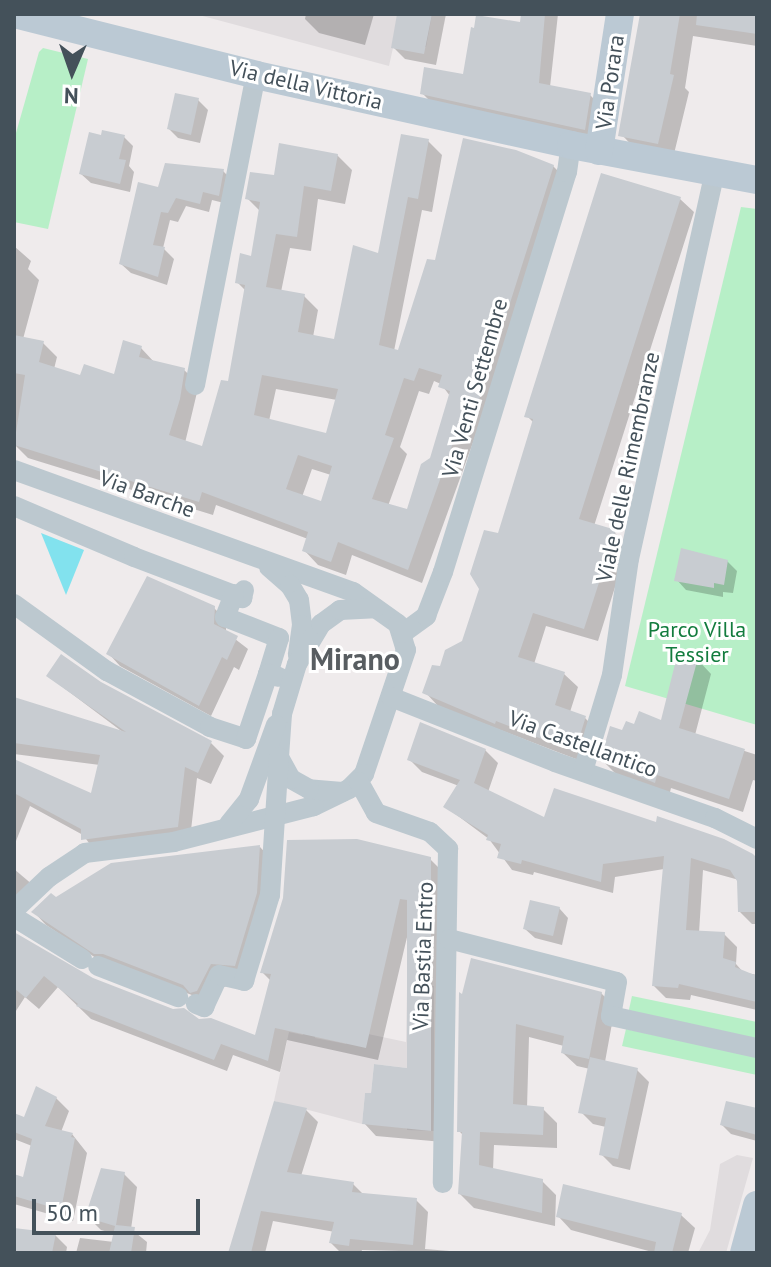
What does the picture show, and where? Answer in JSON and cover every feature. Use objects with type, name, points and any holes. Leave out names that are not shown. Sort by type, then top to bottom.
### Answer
[{"type":"main road","name":"Via della Vittoria","points":[[14,14],[100,24],[256,75],[599,151],[757,180]]},
{"type":"main road","name":"Via Porara","points":[[599,151],[620,14]]},
{"type":"main road","points":[[744,1253],[757,1205]]},
{"type":"street","points":[[195,385],[256,75]]},
{"type":"street","name":"Via Venti Settembre","points":[[403,633],[426,616],[443,572],[567,172],[571,145]]},
{"type":"street","name":"Viale delle Rimembranze","points":[[583,771],[612,675],[629,559],[715,172]]},
{"type":"street","name":"Via Barche","points":[[14,470],[353,592],[388,615],[403,633]]},
{"type":"street","points":[[14,506],[134,557],[239,592],[225,617],[279,638],[274,676],[246,739],[210,727],[85,656],[14,604]]},
{"type":"street","name":"Via Barche","points":[[263,562],[290,585],[299,600],[302,625],[297,664]]},
{"type":"street","points":[[226,826],[237,818],[249,799],[262,755],[282,714],[297,664],[329,616],[340,610],[375,608]]},
{"type":"street","points":[[14,910],[49,877],[85,853],[174,842],[226,826],[314,806],[350,787],[391,697],[406,650],[403,633]]},
{"type":"street","name":"Via Castellantico","points":[[391,697],[715,818],[757,839]]},
{"type":"street","points":[[14,917],[90,962],[204,1007],[219,975],[244,981],[270,895],[282,714]]},
{"type":"street","points":[[279,757],[298,785],[309,789],[350,787]]},
{"type":"street","name":"Via Bastia Entro","points":[[350,787],[376,813],[430,832],[446,844],[450,869],[443,1183]]},
{"type":"street","points":[[449,939],[617,982],[611,1016],[757,1048]]},
{"type":"shaded area","points":[[195,14],[432,14],[426,47],[413,44],[393,48],[389,66]]},
{"type":"shaded area","points":[[315,982],[319,1020],[315,1038],[346,1044],[349,1030],[406,1042],[407,988],[434,986],[434,1131],[407,1130],[407,1068],[374,1064],[371,1093],[365,1093],[362,1124],[274,1101],[289,1032],[303,1035]]},
{"type":"shaded area","points":[[737,1155],[753,1158],[726,1253],[698,1253],[710,1230],[720,1164]]},
{"type":"green space","points":[[43,48],[88,59],[48,229],[14,222],[14,140],[39,52]]},
{"type":"green space","name":"Parco Villa Tessier","points":[[741,207],[757,209],[757,725],[625,686]]},
{"type":"green space","points":[[632,996],[757,1022],[757,1040],[628,1014]]},
{"type":"green space","points":[[626,1029],[757,1057],[757,1075],[622,1046]]},
{"type":"water","points":[[41,533],[84,550],[66,595]]},
{"type":"building","points":[[397,14],[432,14],[424,54],[391,48]]},
{"type":"building","points":[[521,14],[545,14],[539,83],[591,93],[585,130],[420,94],[424,67],[463,74],[476,15],[520,22]]},
{"type":"building","points":[[640,14],[680,14],[670,74],[674,75],[658,144],[618,136]]},
{"type":"building","points":[[697,14],[757,14],[757,34],[696,25]]},
{"type":"building","points":[[175,93],[199,98],[191,135],[167,129]]},
{"type":"building","points":[[102,130],[125,135],[119,159],[126,160],[120,184],[79,174],[89,132],[101,135]]},
{"type":"building","points":[[401,134],[429,139],[418,199],[408,197],[379,345],[398,350],[427,259],[435,260],[463,138],[516,150],[554,165],[479,400],[469,398],[408,570],[338,542],[331,562],[302,551],[308,532],[202,492],[199,502],[14,445],[25,375],[14,373],[14,335],[44,341],[39,362],[80,375],[84,364],[114,374],[123,340],[142,346],[139,357],[185,368],[169,435],[202,446],[221,380],[228,381],[245,285],[235,283],[240,253],[251,256],[260,202],[245,199],[250,172],[274,175],[279,143],[338,154],[331,191],[304,186],[297,237],[276,234],[266,287],[305,294],[298,332],[334,339],[353,245],[378,253]],"holes":[[[419,368],[442,375],[438,387],[450,391],[430,458],[421,464],[407,509],[372,499],[394,438],[385,435],[404,378],[414,381]],[[262,375],[338,389],[326,433],[254,415]],[[298,455],[332,466],[321,501],[286,489]]]},
{"type":"building","points":[[165,163],[224,169],[219,196],[203,192],[200,204],[176,198],[168,213],[161,212],[153,245],[165,247],[158,277],[119,264],[138,182],[158,187]]},
{"type":"building","points":[[601,173],[681,197],[579,519],[616,530],[584,629],[533,613],[518,657],[565,672],[555,705],[586,716],[575,752],[496,721],[495,724],[422,693],[432,665],[440,666],[445,650],[462,641],[479,589],[470,574],[484,530],[498,533],[533,419],[524,417]]},
{"type":"building","points":[[681,548],[728,560],[724,585],[714,583],[714,588],[674,581]]},
{"type":"building","points":[[147,576],[215,606],[214,624],[238,636],[227,660],[222,657],[199,706],[106,654]]},
{"type":"building","points":[[678,652],[698,658],[679,728],[745,749],[729,799],[657,775],[655,783],[600,761],[610,726],[622,730],[626,721],[634,724],[639,711],[661,720]]},
{"type":"building","points":[[61,654],[101,682],[212,741],[198,773],[185,767],[178,827],[81,840],[81,829],[14,793],[14,759],[91,793],[100,755],[14,743],[14,697],[126,732],[46,676]]},
{"type":"building","points":[[420,722],[486,749],[474,783],[544,817],[554,788],[656,822],[657,816],[724,839],[753,854],[757,858],[757,912],[738,912],[737,881],[730,870],[691,858],[686,930],[725,932],[723,958],[736,962],[735,967],[757,976],[757,1002],[679,984],[678,988],[652,986],[664,856],[603,864],[601,882],[522,860],[521,864],[497,858],[501,844],[486,840],[488,835],[443,807],[460,780],[407,760]]},
{"type":"building","points":[[357,839],[431,857],[431,1131],[362,1124],[365,1093],[371,1093],[374,1064],[407,1068],[407,900],[400,899],[366,1048],[275,1028],[268,1061],[221,1044],[214,1060],[76,1006],[78,1004],[44,976],[26,998],[14,988],[14,932],[93,978],[173,1009],[184,1008],[199,1019],[211,1018],[255,1035],[271,974],[260,973],[283,898],[287,840]]},
{"type":"building","points":[[260,845],[257,893],[235,966],[211,964],[197,991],[190,993],[183,985],[103,954],[94,954],[31,912],[51,893],[56,897],[111,863]]},
{"type":"building","points":[[530,900],[560,907],[553,936],[523,929]]},
{"type":"building","points":[[471,958],[602,992],[589,1059],[561,1053],[564,1036],[516,1024],[513,1104],[544,1107],[543,1135],[480,1132],[479,1165],[543,1179],[542,1213],[458,1194],[462,1132],[457,1132],[459,992],[462,994]]},
{"type":"building","points":[[590,1057],[638,1068],[618,1159],[599,1155],[606,1118],[578,1113]]},
{"type":"building","points":[[36,1086],[57,1097],[45,1126],[73,1133],[71,1137],[75,1138],[61,1210],[14,1196],[14,1174],[23,1177],[32,1139],[14,1132],[14,1113],[24,1117]]},
{"type":"building","points":[[274,1101],[307,1108],[287,1172],[354,1182],[352,1192],[417,1198],[413,1245],[350,1239],[349,1246],[329,1243],[334,1222],[261,1211],[251,1253],[228,1253]]},
{"type":"building","points":[[726,1101],[757,1108],[757,1135],[720,1125]]},
{"type":"building","points":[[101,1168],[125,1172],[116,1225],[135,1227],[131,1253],[109,1253],[115,1226],[85,1217]]},
{"type":"building","points":[[563,1184],[682,1213],[672,1253],[654,1253],[656,1242],[556,1217]]},
{"type":"building","points":[[14,1228],[56,1233],[52,1253],[14,1253]]},
{"type":"district","name":"Mirano","points":[[355,659]]}]
